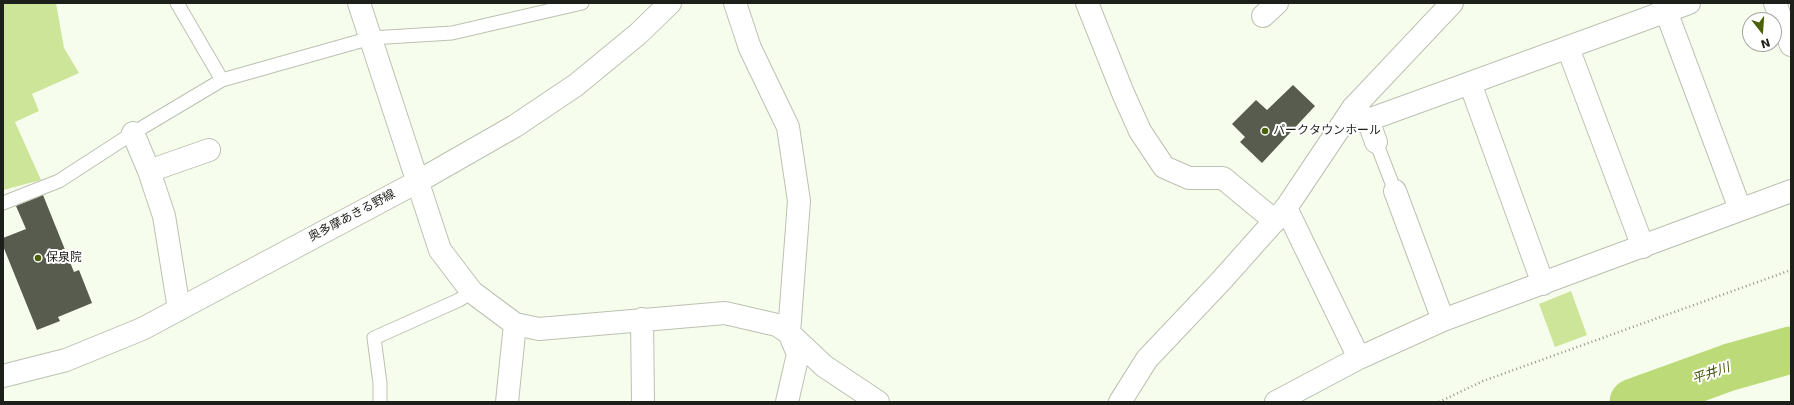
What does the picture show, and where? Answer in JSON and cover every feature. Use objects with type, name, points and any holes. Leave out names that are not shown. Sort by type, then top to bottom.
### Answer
[{"type":"street","points":[[359,3],[440,250],[472,292],[515,324],[539,329],[725,313],[776,325],[789,333],[824,366],[878,402]]},
{"type":"street","name":"奥多摩あきる野線","points":[[3,376],[66,360],[142,328],[417,182],[515,126],[576,85],[638,34],[670,3]]},
{"type":"street","points":[[735,3],[750,48],[788,126],[799,201],[789,333],[798,354],[787,402]]},
{"type":"street","points":[[1088,3],[1123,93],[1140,131],[1164,167],[1189,178],[1223,178],[1281,215],[1359,358]]},
{"type":"street","points":[[1120,402],[1146,359],[1221,281],[1281,215],[1360,114],[1452,3]]},
{"type":"street","points":[[1360,114],[1470,84],[1568,48],[1665,7],[1688,3]]},
{"type":"street","points":[[1776,3],[1791,45]]},
{"type":"street","points":[[1665,7],[1740,209]]},
{"type":"street","points":[[1568,48],[1643,247]]},
{"type":"street","points":[[1470,84],[1543,284]]},
{"type":"street","points":[[1360,114],[1376,142]]},
{"type":"street","points":[[133,133],[149,171],[164,216],[179,309]]},
{"type":"street","points":[[149,171],[209,150]]},
{"type":"street","points":[[1395,191],[1443,320]]},
{"type":"street","points":[[1276,402],[1359,358],[1443,320],[1791,191]]},
{"type":"street","points":[[642,319],[643,402]]},
{"type":"street","points":[[507,402],[515,324]]},
{"type":"lane","points":[[177,3],[222,80]]},
{"type":"lane","points":[[3,203],[59,181],[133,133],[222,80],[371,38],[452,33],[582,3]]},
{"type":"lane","points":[[1376,142],[1395,191]]},
{"type":"lane","points":[[380,402],[380,383],[374,338],[459,300],[472,292]]},
{"type":"path","points":[[1439,402],[1483,381],[1791,270]]},
{"type":"green space","points":[[3,3],[56,3],[64,48],[79,73],[32,94],[39,111],[15,122],[41,180],[3,190]]},
{"type":"green space","points":[[1571,291],[1587,335],[1555,347],[1539,304]]},
{"type":"building","name":"パークタウンホール","points":[[1293,85],[1315,106],[1262,163],[1240,142],[1245,137],[1232,124],[1256,100],[1267,110]]},
{"type":"building","name":"保泉院","points":[[43,195],[74,272],[79,270],[92,303],[58,317],[60,321],[37,330],[3,246],[3,238],[26,229],[16,206]]},
{"type":"waterway","name":"平井川","points":[[1633,402],[1730,367],[1791,350]]},
{"type":"place","name":"パークタウンホール","points":[[1265,131]]},
{"type":"place","name":"保泉院","points":[[38,258]]}]
